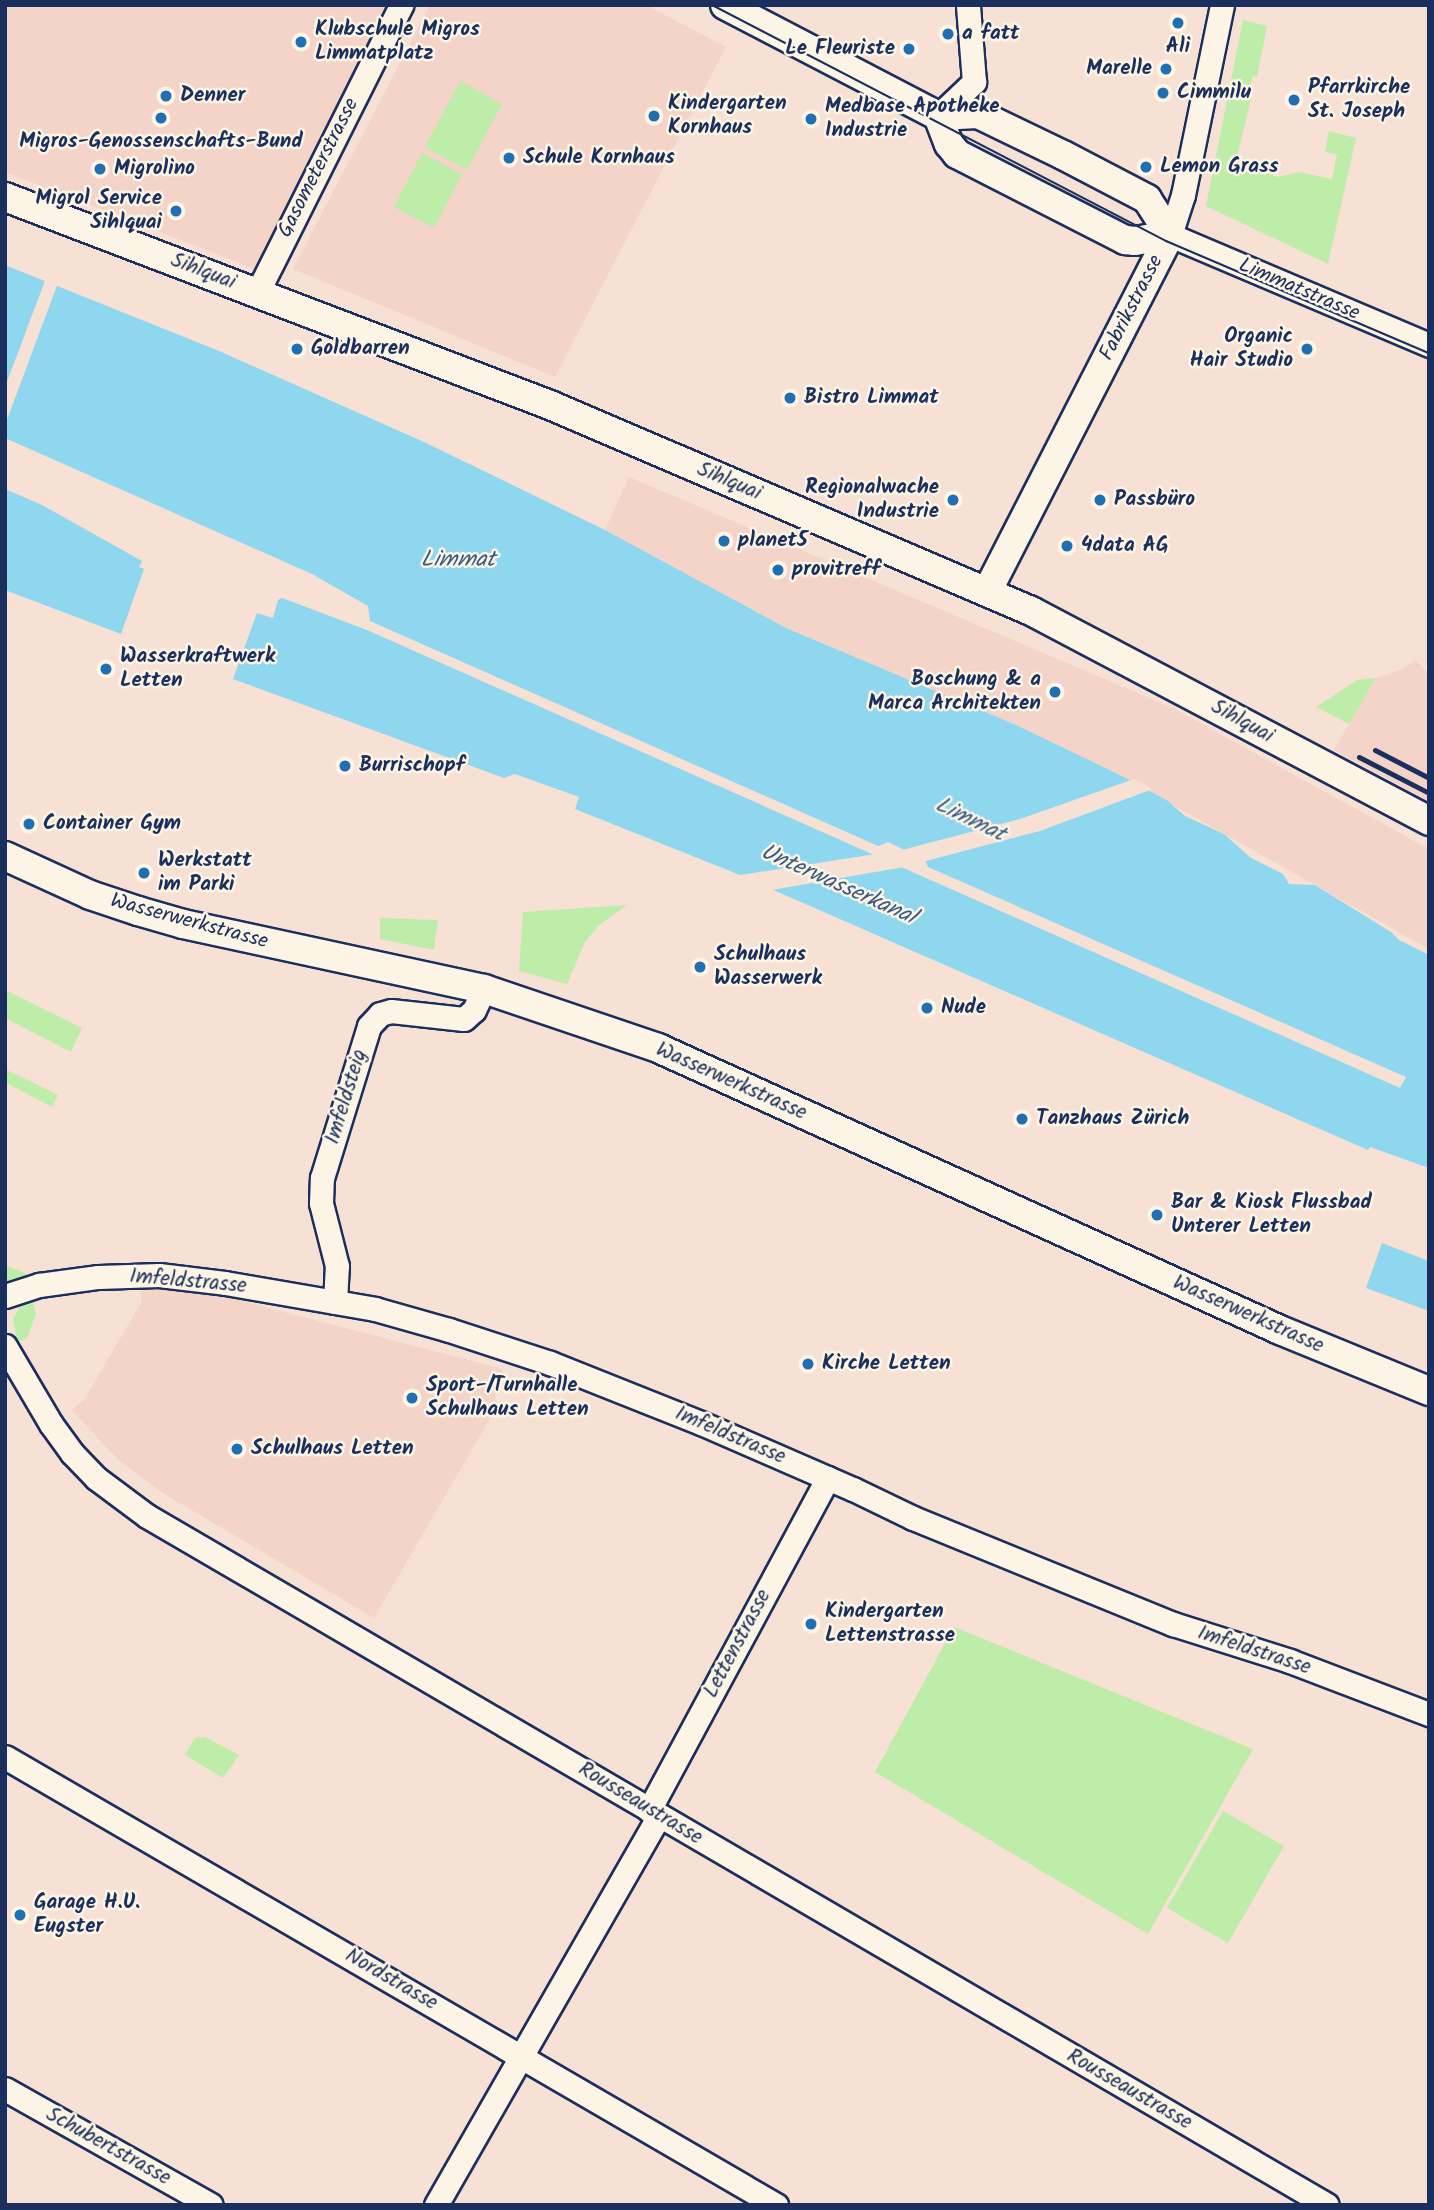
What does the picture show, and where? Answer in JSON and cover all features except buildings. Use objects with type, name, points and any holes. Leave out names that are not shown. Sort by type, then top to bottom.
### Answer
[{"type":"street","name":"Gasometerstrasse","points":[[257,293],[401,5]]},
{"type":"street","points":[[725,5],[938,116],[978,114],[1075,161],[1147,199],[1170,235],[1135,242],[1125,240],[957,154],[949,144],[938,116]]},
{"type":"street","points":[[938,116],[974,82],[968,5]]},
{"type":"street","name":"Fabrikstrasse","points":[[987,592],[1170,235],[1183,195],[1223,5]]},
{"type":"street","name":"Sihlquai","points":[[5,197],[550,405],[1031,611],[1429,821]]},
{"type":"street","name":"Limmatstrasse","points":[[1170,235],[1429,345]]},
{"type":"street","name":"Wasserwerkstrasse","points":[[5,856],[90,895],[183,924],[484,989],[658,1048],[1280,1330],[1429,1391]]},
{"type":"street","name":"Imfeldsteig","points":[[335,1302],[337,1266],[321,1203],[322,1178],[372,1021],[391,1011],[464,1019],[474,1010],[484,989]]},
{"type":"street","name":"Imfeldstrasse","points":[[5,1296],[38,1285],[98,1277],[159,1275],[225,1283],[335,1302],[449,1330],[550,1363],[1172,1624],[1290,1661],[1429,1714]]},
{"type":"street","name":"Rousseaustrasse","points":[[5,1346],[72,1453],[96,1478],[147,1516],[1327,2205]]},
{"type":"street","name":"Lettenstrasse","points":[[436,2205],[522,2055],[654,1813],[828,1478]]},
{"type":"street","name":"Nordstrasse","points":[[5,1757],[776,2205]]},
{"type":"street","name":"Schubertstrasse","points":[[5,2090],[211,2205]]},
{"type":"shaded area","name":"Migros-Genossenschafts-Bund","points":[[5,5],[391,5],[257,270],[5,172]]},
{"type":"shaded area","name":"Schule Kornhaus","points":[[430,5],[646,5],[726,47],[555,377],[293,269]]},
{"type":"shaded area","points":[[629,477],[1173,708],[1429,849],[1429,949],[1118,774],[1016,725],[786,628],[605,530]]},
{"type":"shaded area","points":[[1416,660],[1426,671],[1429,669],[1429,801],[1334,750],[1376,678],[1400,670]]},
{"type":"shaded area","points":[[141,1287],[206,1293],[238,1300],[503,1369],[491,1417],[374,1618],[161,1492],[120,1461],[71,1410],[84,1400],[141,1303]]},
{"type":"green space","points":[[1243,20],[1267,26],[1257,77],[1253,76],[1249,90],[1253,91],[1237,157],[1260,161],[1269,173],[1277,177],[1299,172],[1332,179],[1337,154],[1325,152],[1329,131],[1356,138],[1328,264],[1206,206]]},
{"type":"green space","points":[[460,81],[502,104],[467,170],[425,147]]},
{"type":"green space","points":[[422,153],[462,174],[434,228],[394,207]]},
{"type":"green space","points":[[1376,678],[1349,724],[1316,707],[1357,680]]},
{"type":"green space","points":[[627,905],[599,925],[585,942],[567,984],[519,971],[523,912]]},
{"type":"green space","points":[[380,918],[438,920],[434,950],[380,939]]},
{"type":"green space","points":[[5,990],[82,1028],[71,1052],[5,1018]]},
{"type":"green space","points":[[5,1069],[58,1095],[52,1107],[5,1082]]},
{"type":"green space","points":[[5,1265],[27,1274],[28,1278],[5,1283]]},
{"type":"green space","points":[[32,1297],[36,1314],[27,1338],[17,1342],[13,1319],[22,1303]]},
{"type":"green space","points":[[954,1627],[1253,1749],[1148,1934],[875,1772]]},
{"type":"green space","points":[[205,1737],[239,1755],[223,1778],[185,1755],[195,1738]]},
{"type":"green space","points":[[1223,1811],[1284,1846],[1228,1943],[1167,1908]]},
{"type":"water","name":"Limmat","points":[[5,265],[219,351],[424,442],[605,530],[786,628],[1016,725],[1118,774],[1168,801],[1185,816],[1224,834],[1251,858],[1283,874],[1289,884],[1315,885],[1391,932],[1399,940],[1429,955],[1429,1168],[1370,1147],[1368,1150],[730,871],[575,809],[579,797],[515,774],[504,778],[233,679],[257,613],[273,618],[278,600],[282,598],[367,630],[1400,1088],[1406,1077],[928,867],[925,860],[888,842],[878,846],[370,621],[368,606],[312,574],[5,438]]},
{"type":"water","points":[[5,489],[42,505],[142,561],[139,567],[144,569],[121,634],[5,590]]},
{"type":"water","points":[[1382,1243],[1429,1261],[1429,1311],[1366,1288]]},
{"type":"pier","points":[[46,278],[58,283],[5,425],[5,387]]},
{"type":"pier","points":[[1134,779],[1153,789],[1040,831],[922,862],[898,851],[1020,819]]},
{"type":"pier","points":[[882,853],[910,866],[766,891],[734,876]]},
{"type":"tram line","points":[[712,5],[1166,241],[1429,353]]},
{"type":"railway","points":[[1375,750],[1429,778]]},
{"type":"railway","points":[[1359,757],[1429,793]]},
{"type":"place","name":"Ali","points":[[1178,23]]},
{"type":"place","name":"a fatt","points":[[948,34]]},
{"type":"place","name":"Klubschule Migros Limmatplatz","points":[[301,42]]},
{"type":"place","name":"Le Fleuriste","points":[[909,49]]},
{"type":"place","name":"Marelle","points":[[1166,69]]},
{"type":"place","name":"Cimmilu","points":[[1163,93]]},
{"type":"place","name":"Denner","points":[[166,96]]},
{"type":"place","name":"Pfarrkirche St. Joseph","points":[[1294,100]]},
{"type":"place","name":"Kindergarten Kornhaus","points":[[654,116]]},
{"type":"place","name":"Migros-Genossenschafts-Bund","points":[[161,118]]},
{"type":"place","name":"Medbase Apotheke Industrie","points":[[811,119]]},
{"type":"place","name":"Schule Kornhaus","points":[[509,158]]},
{"type":"place","name":"Lemon Grass","points":[[1146,167]]},
{"type":"place","name":"Migrolino","points":[[100,169]]},
{"type":"place","name":"Migrol Service Sihlquai","points":[[176,211]]},
{"type":"place","name":"Goldbarren","points":[[297,349]]},
{"type":"place","name":"Organic Hair Studio","points":[[1307,349]]},
{"type":"place","name":"Bistro Limmat","points":[[790,398]]},
{"type":"place","name":"Regionalwache Industrie","points":[[953,500]]},
{"type":"place","name":"Passbüro","points":[[1100,500]]},
{"type":"place","name":"planet5","points":[[724,541]]},
{"type":"place","name":"4data AG","points":[[1067,546]]},
{"type":"place","name":"provitreff","points":[[778,570]]},
{"type":"place","name":"Wasserkraftwerk Letten","points":[[106,669]]},
{"type":"place","name":"Boschung & a Marca Architekten","points":[[1055,692]]},
{"type":"place","name":"Burrischopf","points":[[345,766]]},
{"type":"place","name":"Container Gym","points":[[29,824]]},
{"type":"place","name":"Werkstatt im Parki","points":[[144,873]]},
{"type":"place","name":"Schulhaus Wasserwerk","points":[[700,967]]},
{"type":"place","name":"Nude","points":[[927,1008]]},
{"type":"place","name":"Tanzhaus Zürich","points":[[1022,1119]]},
{"type":"place","name":"Bar & Kiosk Flussbad Unterer Letten","points":[[1157,1215]]},
{"type":"place","name":"Kirche Letten","points":[[808,1364]]},
{"type":"place","name":"Sport-/Turnhalle Schulhaus Letten","points":[[412,1398]]},
{"type":"place","name":"Schulhaus Letten","points":[[237,1449]]},
{"type":"place","name":"Kindergarten Lettenstrasse","points":[[811,1624]]},
{"type":"place","name":"Garage H.U. Eugster","points":[[20,1915]]},
{"type":"water label","name":"Unterwasserkanal","points":[[838,885]]}]
